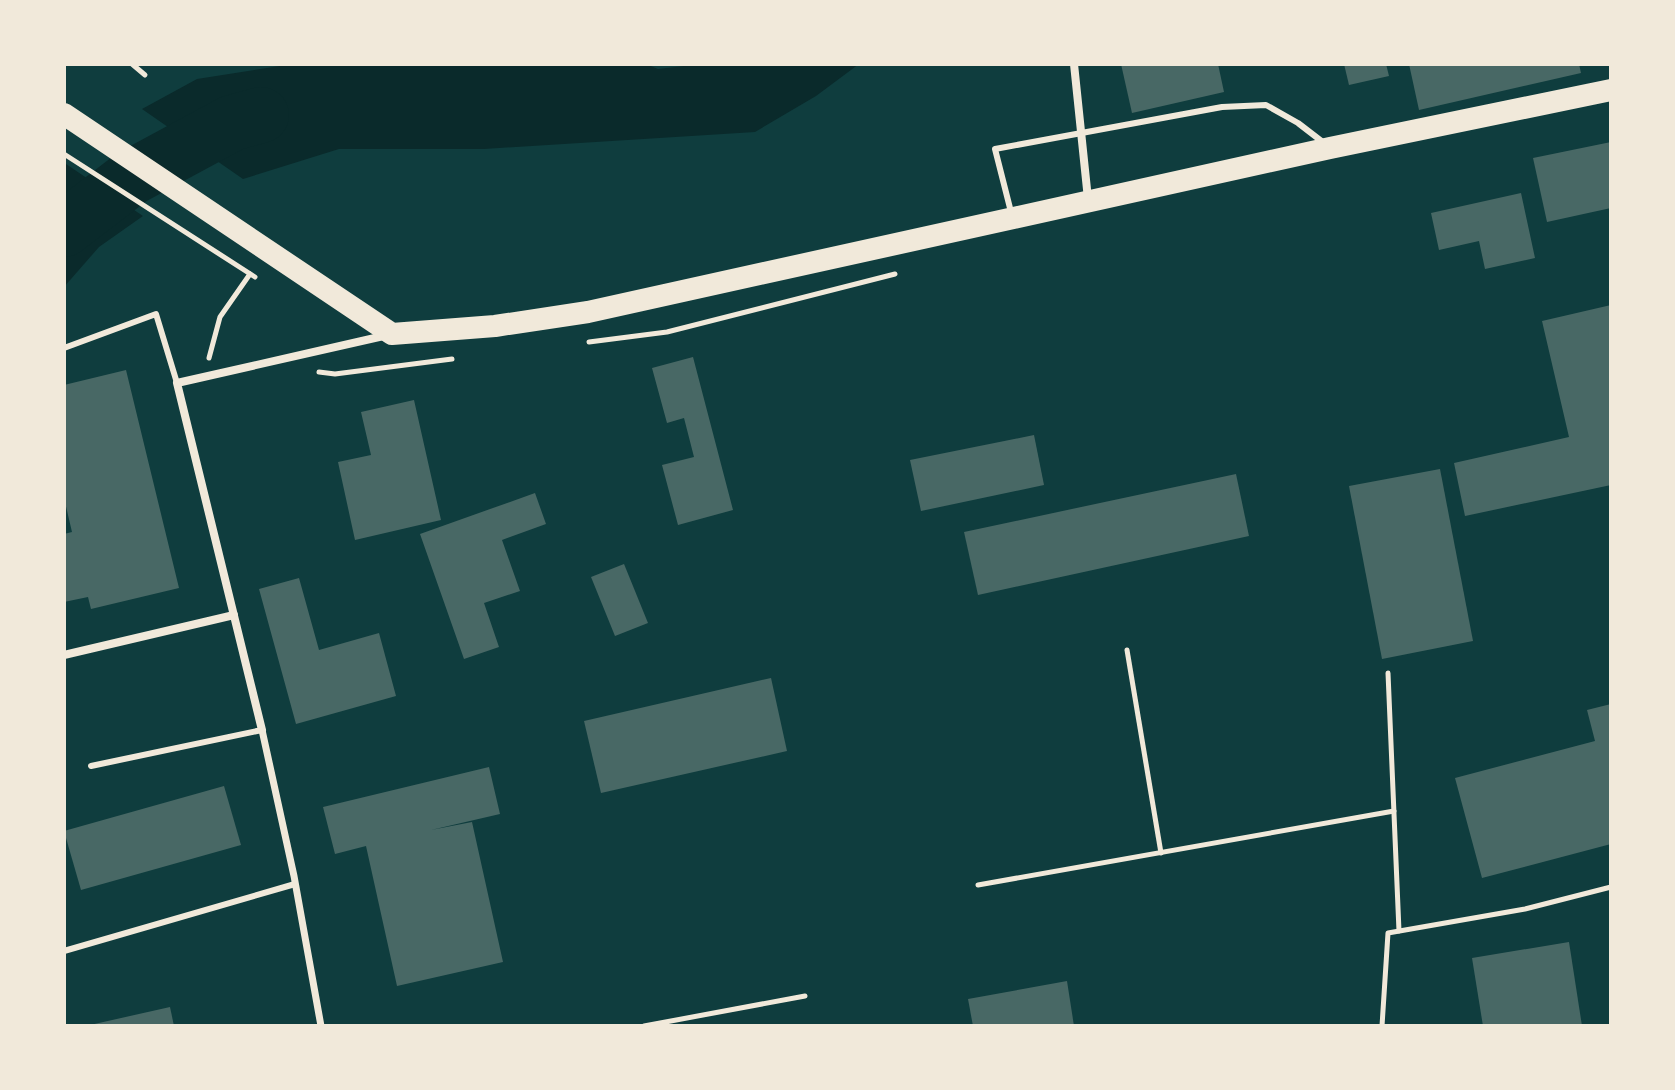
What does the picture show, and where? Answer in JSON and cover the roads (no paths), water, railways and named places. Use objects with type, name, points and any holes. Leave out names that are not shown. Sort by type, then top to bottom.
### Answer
[{"type":"highway","points":[[64,114],[392,334],[495,326],[588,312],[1330,148],[1611,90]]},
{"type":"street","points":[[1074,64],[1088,201]]},
{"type":"street","points":[[321,1026],[262,730],[177,383],[392,334]]},
{"type":"street","points":[[64,655],[234,615]]},
{"type":"lane","points":[[1013,219],[995,149],[1222,107],[1266,105],[1298,123],[1330,148]]},
{"type":"lane","points":[[64,348],[156,314],[177,383]]},
{"type":"lane","points":[[91,766],[262,730]]},
{"type":"lane","points":[[64,951],[295,884]]},
{"type":"water","points":[[292,64],[646,64],[658,69],[701,64],[859,64],[816,96],[755,132],[484,149],[339,149],[243,179],[142,109],[197,79]]},
{"type":"water","points":[[66,164],[143,216],[99,247],[64,287],[64,167]]},
{"type":"waterway","points":[[64,229],[132,177],[232,123],[261,115]]}]
